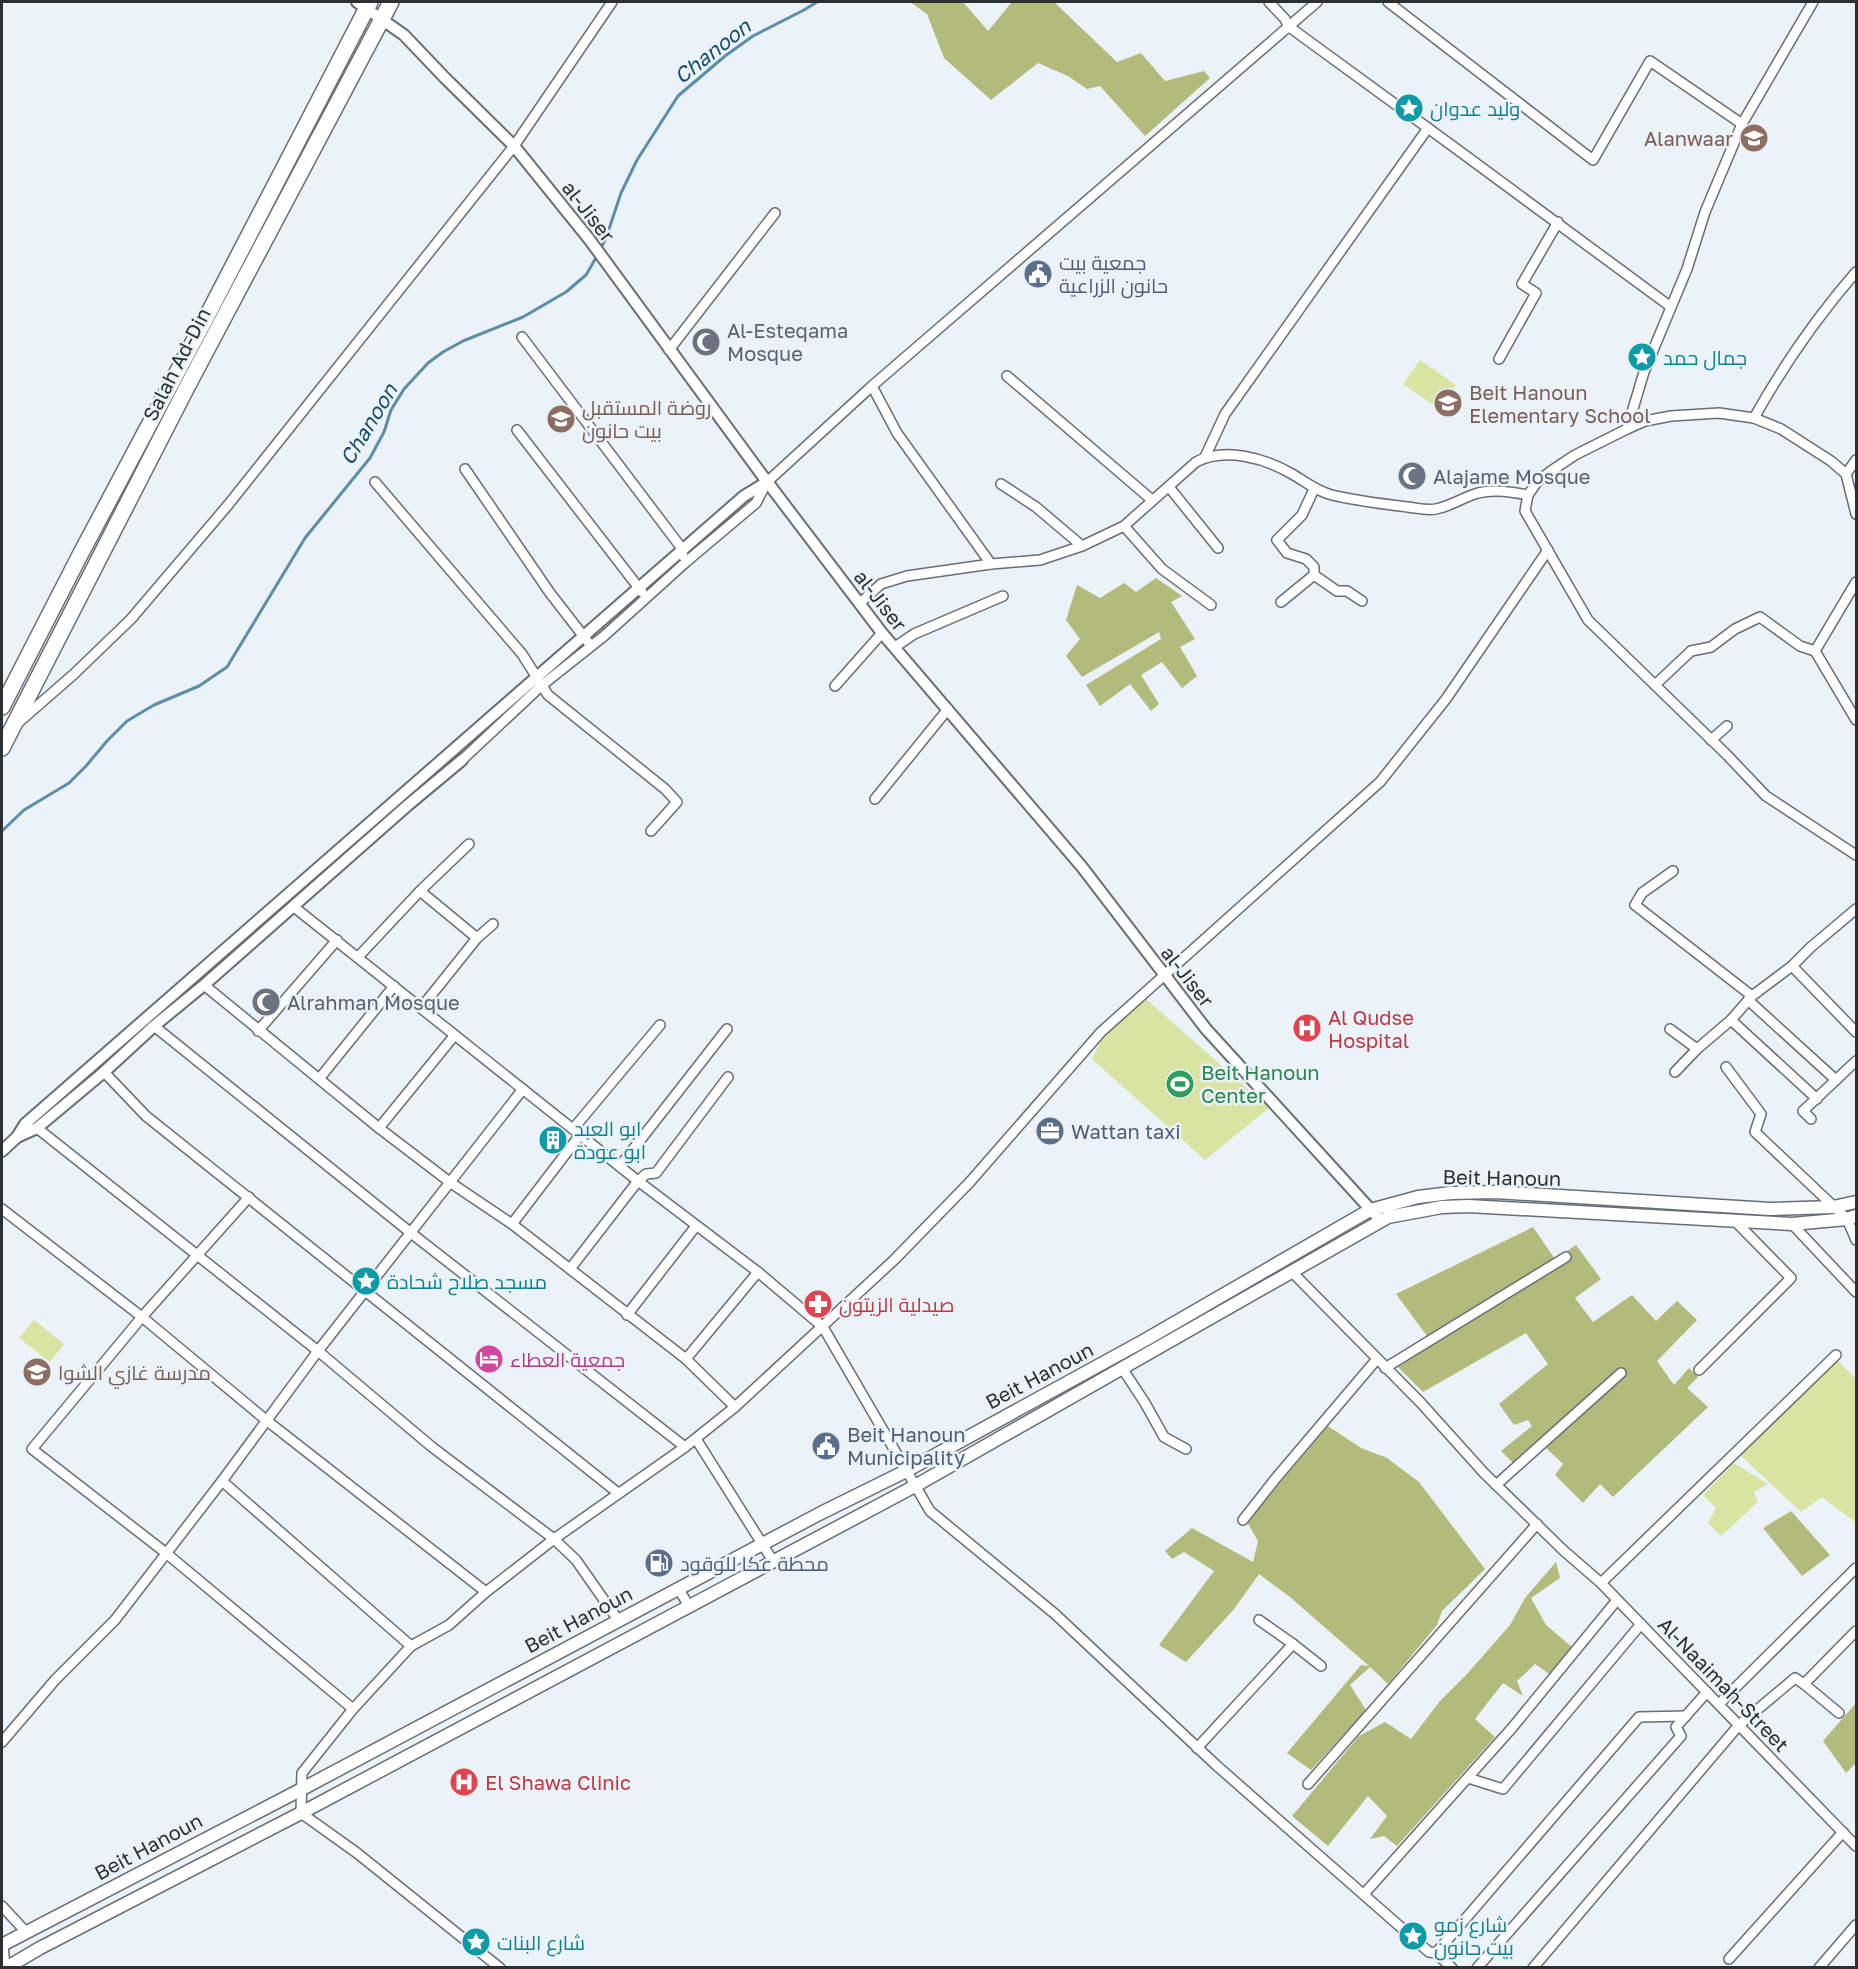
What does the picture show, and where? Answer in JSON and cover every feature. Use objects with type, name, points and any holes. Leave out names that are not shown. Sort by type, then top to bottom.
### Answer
[{"type":"highway","name":"Salah Ad-Din","points":[[2,748],[186,389],[391,2]]},
{"type":"highway","name":"Salah Ad-Din","points":[[2,707],[74,565],[207,316],[364,4]]},
{"type":"main road","name":"Beit Hanoun","points":[[2,1945],[302,1789],[678,1588],[906,1471],[1144,1340],[1370,1210],[1418,1197],[1451,1193],[1495,1192],[1770,1209],[1833,1207],[1857,1202]]},
{"type":"main road","name":"Beit Hanoun","points":[[6,1968],[915,1486],[1388,1217],[1460,1206],[1792,1224],[1852,1218]]},
{"type":"street","points":[[13,727],[74,674],[131,619],[228,505],[514,146],[612,2]]},
{"type":"street","points":[[1269,2],[1285,19],[1288,26],[1671,307]]},
{"type":"street","points":[[2,1152],[17,1137],[25,1124],[148,1015],[539,681],[592,646],[643,593],[744,496],[767,482],[872,386],[1317,2]]},
{"type":"street","points":[[1388,2],[1593,160],[1650,61],[1742,124]]},
{"type":"street","points":[[1627,429],[1644,372],[1687,269],[1705,212],[1742,124],[1813,2]]},
{"type":"street","name":"al-Jiser","points":[[364,4],[404,35],[514,146],[589,239],[767,482],[882,633],[1082,867],[1164,975],[1235,1061],[1381,1221]]},
{"type":"street","points":[[1205,458],[1225,414],[1428,128]]},
{"type":"street","points":[[669,350],[774,213]]},
{"type":"street","points":[[1499,359],[1536,293],[1522,284],[1558,222]]},
{"type":"street","points":[[1754,418],[1773,383],[1822,313],[1857,272]]},
{"type":"street","points":[[522,337],[680,546],[683,557]]},
{"type":"street","points":[[1007,376],[1152,500]]},
{"type":"street","points":[[872,386],[897,433],[991,564]]},
{"type":"street","points":[[1854,848],[1766,796],[1588,620],[1525,511],[1528,495],[1537,482],[1575,455],[1645,421],[1696,413],[1719,413],[1754,418],[1781,429],[1831,461],[1845,474],[1857,514]]},
{"type":"street","points":[[517,430],[643,593]]},
{"type":"street","points":[[860,603],[881,585],[907,576],[991,564],[1040,560],[1082,546],[1124,526],[1196,462],[1205,458],[1238,456],[1261,460],[1292,474],[1314,489],[1346,498],[1434,510],[1478,493],[1503,491],[1528,495]]},
{"type":"street","points":[[1845,474],[1857,460]]},
{"type":"street","points":[[465,469],[550,593],[592,646]]},
{"type":"street","points":[[375,482],[522,654],[548,694],[665,789],[677,802],[651,831]]},
{"type":"street","points":[[1001,484],[1036,507],[1082,546]]},
{"type":"street","points":[[1169,487],[1218,548]]},
{"type":"street","points":[[1314,489],[1302,515],[1277,540],[1287,553],[1305,559],[1314,567],[1314,575]]},
{"type":"street","points":[[1124,526],[1162,568],[1211,605]]},
{"type":"street","points":[[500,1968],[357,1853],[301,1813],[302,1773],[353,1709],[411,1647],[449,1625],[486,1592],[554,1539],[696,1439],[735,1407],[894,1260],[969,1182],[1101,1032],[1380,782],[1446,699],[1548,550]]},
{"type":"street","points":[[1314,575],[1337,591],[1347,591],[1362,601]]},
{"type":"street","points":[[1281,602],[1314,575]]},
{"type":"street","points":[[1815,651],[1857,582]]},
{"type":"street","points":[[17,1137],[37,1128],[104,1072],[154,1026],[204,986],[462,760],[583,637],[643,593]]},
{"type":"street","points":[[895,647],[914,634],[1003,596]]},
{"type":"street","points":[[1655,685],[1691,651],[1712,647],[1734,629],[1760,617],[1800,646],[1815,651],[1857,720]]},
{"type":"street","points":[[835,686],[882,633]]},
{"type":"street","points":[[875,799],[948,709]]},
{"type":"street","points":[[1711,740],[1727,726]]},
{"type":"street","points":[[358,957],[469,843]]},
{"type":"street","points":[[1673,871],[1642,893],[1635,906],[1750,998],[1836,1080]]},
{"type":"street","points":[[420,891],[477,938]]},
{"type":"street","points":[[294,906],[454,1036],[758,1272],[823,1327],[930,1511],[1055,1614],[1197,1748],[1429,1952],[1436,1953],[1452,1968]]},
{"type":"street","points":[[1675,1072],[1697,1049],[1731,1020],[1750,998],[1792,966],[1811,946],[1857,909]]},
{"type":"street","points":[[421,1008],[477,938],[493,924]]},
{"type":"street","points":[[258,1031],[337,940]]},
{"type":"street","points":[[1792,966],[1857,1032]]},
{"type":"street","points":[[204,986],[379,1128],[512,1224],[686,1359],[735,1407]]},
{"type":"street","points":[[319,1079],[394,986]]},
{"type":"street","points":[[1731,1020],[1817,1099]]},
{"type":"street","points":[[512,1224],[576,1132],[660,1025]]},
{"type":"street","points":[[154,1026],[411,1233],[685,1447]]},
{"type":"street","points":[[620,1166],[727,1029]]},
{"type":"street","points":[[1670,1029],[1697,1049]]},
{"type":"street","points":[[379,1128],[454,1036]]},
{"type":"street","points":[[1810,1119],[1803,1111],[1857,1061]]},
{"type":"street","points":[[1726,1067],[1761,1113],[1755,1132],[1833,1207],[1852,1218],[1857,1240]]},
{"type":"street","points":[[104,1072],[147,1116],[618,1493]]},
{"type":"street","points":[[570,1269],[638,1181],[646,1174],[656,1173],[728,1077]]},
{"type":"street","points":[[2,1742],[56,1680],[115,1620],[318,1351],[523,1089]]},
{"type":"street","points":[[37,1128],[318,1351],[432,1447],[554,1539],[576,1560],[618,1620]]},
{"type":"street","points":[[249,1197],[142,1317],[32,1449],[166,1553],[353,1709]]},
{"type":"street","points":[[2,1209],[142,1317],[266,1420],[486,1592]]},
{"type":"street","points":[[1699,1370],[1791,1278],[1734,1220]]},
{"type":"street","points":[[1792,1224],[1857,1292]]},
{"type":"street","points":[[627,1315],[696,1226]]},
{"type":"street","points":[[1385,1368],[1566,1257]]},
{"type":"street","points":[[686,1359],[758,1272]]},
{"type":"street","name":"Al-Naaimah-Street","points":[[1293,1273],[1496,1485],[1563,1550],[1601,1583],[1857,1846]]},
{"type":"street","points":[[1601,1583],[1836,1354]]},
{"type":"street","points":[[1243,1520],[1377,1359]]},
{"type":"street","points":[[1122,1368],[1164,1437],[1186,1449]]},
{"type":"street","points":[[1496,1485],[1622,1373]]},
{"type":"street","points":[[696,1439],[773,1561]]},
{"type":"street","points":[[222,1481],[411,1647]]},
{"type":"street","points":[[1308,1784],[1537,1524]]},
{"type":"street","points":[[1719,1704],[1855,1573]]},
{"type":"street","points":[[678,1588],[689,1606]]},
{"type":"street","points":[[1364,1894],[1512,1728],[1617,1600]]},
{"type":"street","points":[[1259,1620],[1321,1666]]},
{"type":"street","points":[[1468,1778],[1503,1789],[1641,1624]]},
{"type":"street","points":[[1804,1684],[1857,1631]]},
{"type":"street","points":[[1197,1748],[1293,1644]]},
{"type":"street","points":[[1533,1968],[1739,1725],[1795,1678],[1839,1713]]},
{"type":"street","points":[[1477,1968],[1681,1736],[1676,1727],[1707,1692]]},
{"type":"street","points":[[1436,1953],[1639,1717],[1686,1716]]},
{"type":"street","points":[[1729,1959],[1843,1832]]},
{"type":"street","points":[[2,1906],[26,1932]]},
{"type":"street","points":[[1819,1968],[1857,1925]]},
{"type":"street","points":[[2,1945],[6,1968]]},
{"type":"green space","points":[[910,2],[963,2],[988,31],[1012,2],[1054,2],[1117,62],[1141,53],[1165,81],[1204,71],[1210,78],[1145,136],[1100,86],[1087,89],[1068,76],[1038,63],[991,100],[944,58],[927,14]]},
{"type":"green space","points":[[1420,360],[1456,385],[1439,409],[1403,384]]},
{"type":"green space","points":[[1156,578],[1182,596],[1171,602],[1195,639],[1180,647],[1197,676],[1182,688],[1162,662],[1141,675],[1159,704],[1151,711],[1130,684],[1100,706],[1086,685],[1161,639],[1159,632],[1082,677],[1066,656],[1080,639],[1066,620],[1077,585],[1100,598],[1124,583],[1136,592]]},
{"type":"green space","name":"Beit Hanoun Center","points":[[1145,998],[1269,1108],[1205,1160],[1092,1059],[1101,1041]]},
{"type":"green space","points":[[1533,1227],[1555,1259],[1576,1245],[1601,1279],[1575,1298],[1593,1322],[1632,1295],[1656,1321],[1677,1301],[1697,1320],[1657,1361],[1674,1385],[1689,1368],[1698,1377],[1687,1388],[1708,1407],[1613,1497],[1600,1484],[1583,1503],[1555,1475],[1563,1464],[1546,1448],[1519,1469],[1501,1451],[1532,1426],[1528,1420],[1514,1425],[1499,1404],[1548,1364],[1526,1333],[1423,1392],[1398,1367],[1433,1344],[1396,1294]]},
{"type":"green space","points":[[34,1320],[64,1344],[50,1362],[19,1338]]},
{"type":"green space","points":[[1837,1360],[1856,1379],[1856,1523],[1822,1497],[1801,1512],[1739,1454]]},
{"type":"green space","points":[[1328,1426],[1361,1448],[1387,1458],[1419,1482],[1485,1569],[1442,1611],[1437,1625],[1388,1684],[1370,1667],[1350,1685],[1366,1710],[1311,1770],[1287,1753],[1361,1665],[1369,1666],[1290,1597],[1259,1574],[1234,1609],[1186,1662],[1159,1645],[1214,1571],[1184,1552],[1172,1559],[1165,1551],[1192,1528],[1253,1562],[1258,1541],[1247,1522]]},
{"type":"green space","points":[[1734,1463],[1768,1484],[1754,1492],[1758,1502],[1721,1536],[1708,1523],[1716,1508],[1703,1495]]},
{"type":"green space","points":[[1791,1511],[1830,1555],[1802,1576],[1763,1528]]},
{"type":"green space","points":[[1556,1562],[1560,1578],[1531,1598],[1546,1625],[1572,1647],[1551,1675],[1535,1664],[1517,1681],[1523,1696],[1503,1683],[1475,1719],[1495,1737],[1397,1846],[1384,1836],[1370,1839],[1387,1816],[1368,1796],[1328,1846],[1292,1816],[1359,1736],[1385,1722],[1411,1739],[1440,1701],[1510,1625],[1525,1598]]},
{"type":"green space","points":[[1856,1703],[1856,1763],[1846,1773],[1823,1741]]},
{"type":"waterway","name":"Chanoon","points":[[600,250],[621,193],[637,160],[678,96],[725,56],[753,36],[817,2]]},
{"type":"waterway","name":"Chanoon","points":[[2,831],[24,810],[69,783],[127,721],[154,705],[199,686],[227,667],[305,538],[370,458],[384,432],[391,410],[404,389],[428,363],[463,341],[523,317],[566,292],[586,275],[597,256]]},
{"type":"place","name":"وليد عدوان","points":[[1409,108]]},
{"type":"place","name":"Alanwaar","points":[[1754,138]]},
{"type":"place","name":"جمعية بيت حانون الزراعية","points":[[1038,274]]},
{"type":"place","name":"Al-Esteqama Mosque","points":[[706,342]]},
{"type":"place","name":"جمال حمد","points":[[1642,357]]},
{"type":"place","name":"Beit Hanoun Elementary School","points":[[1448,403]]},
{"type":"place","name":"روضة المستقبل بيت حانون","points":[[561,419]]},
{"type":"place","name":"Alajame Mosque","points":[[1412,476]]},
{"type":"place","name":"Alrahman Mosque","points":[[266,1002]]},
{"type":"place","name":"Al Qudse Hospital","points":[[1307,1028]]},
{"type":"place","name":"Beit Hanoun Center","points":[[1180,1084]]},
{"type":"place","name":"Wattan taxi","points":[[1050,1131]]},
{"type":"place","name":"ابو العبد ابو عودة","points":[[553,1140]]},
{"type":"place","name":"مسجد صلاح شحادة","points":[[366,1281]]},
{"type":"place","name":"صيدلية الزيتون","points":[[818,1304]]},
{"type":"place","name":"جمعية العطاء","points":[[489,1359]]},
{"type":"place","name":"مدرسة غازي الشوا","points":[[37,1372]]},
{"type":"place","name":"Beit Hanoun Municipality","points":[[826,1446]]},
{"type":"place","name":"محطة عكا للوقود","points":[[659,1563]]},
{"type":"place","name":"El Shawa Clinic","points":[[464,1782]]},
{"type":"place","name":"شارع زمو بيت حانون","points":[[1413,1936]]},
{"type":"place","name":"شارع البنات","points":[[476,1942]]}]
